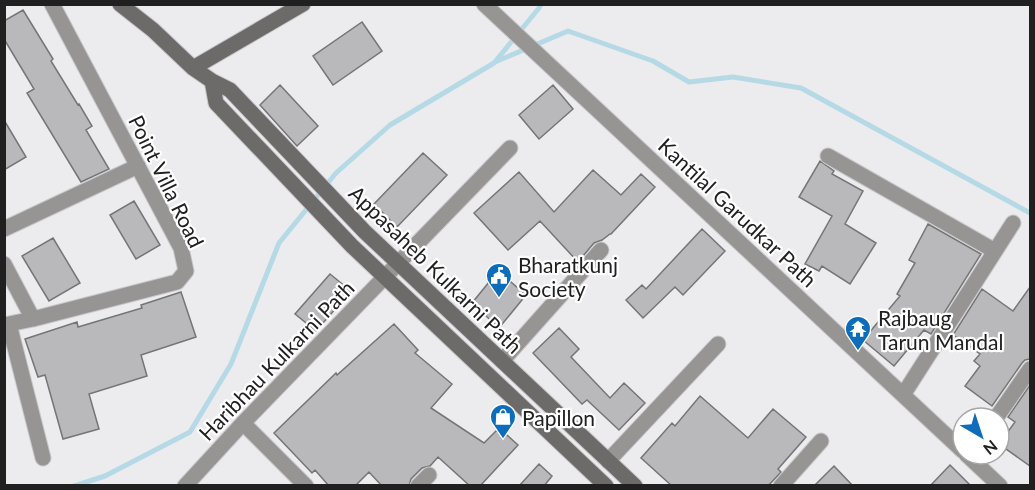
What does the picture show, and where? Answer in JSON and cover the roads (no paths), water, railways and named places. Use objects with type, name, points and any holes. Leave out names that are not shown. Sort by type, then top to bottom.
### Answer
[{"type":"street","name":"Point Villa Road","points":[[7,324],[33,320],[177,282],[186,271],[181,248],[52,4]]},
{"type":"street","name":"Appasaheb Kulkarni Path","points":[[120,4],[153,30],[193,68],[230,90],[365,232],[634,486]]},
{"type":"street","points":[[193,68],[303,4]]},
{"type":"street","name":"Kantilal Garudkar Path","points":[[486,7],[951,439]]},
{"type":"street","name":"Appasaheb Kulkarni Path","points":[[212,81],[216,103],[352,246],[606,486]]},
{"type":"street","name":"Haribhau Kulkarni Path","points":[[185,486],[243,423],[510,148]]},
{"type":"street","points":[[828,156],[995,251]]},
{"type":"street","points":[[4,229],[138,166]]},
{"type":"street","points":[[903,395],[1012,223]]},
{"type":"street","points":[[502,361],[601,250]]},
{"type":"street","points":[[4,264],[33,320]]},
{"type":"street","points":[[7,324],[43,459]]},
{"type":"street","points":[[608,461],[718,344]]},
{"type":"street","points":[[1004,406],[1030,369]]},
{"type":"street","points":[[243,423],[306,486]]},
{"type":"street","points":[[781,486],[821,441]]},
{"type":"street","name":"Kantilal Garudkar Path","points":[[979,466],[1000,486]]},
{"type":"waterway","points":[[74,486],[105,476],[190,432],[231,364],[279,243],[336,173],[390,125],[494,63],[541,4]]},
{"type":"waterway","points":[[495,62],[568,31],[653,61],[689,82],[733,77],[801,88],[1030,213]]},
{"type":"place","name":"Bharatkunj Society","points":[[499,299]]},
{"type":"place","name":"Rajbaug Tarun Mandal","points":[[858,352]]},
{"type":"place","name":"Papillon","points":[[503,440]]}]
